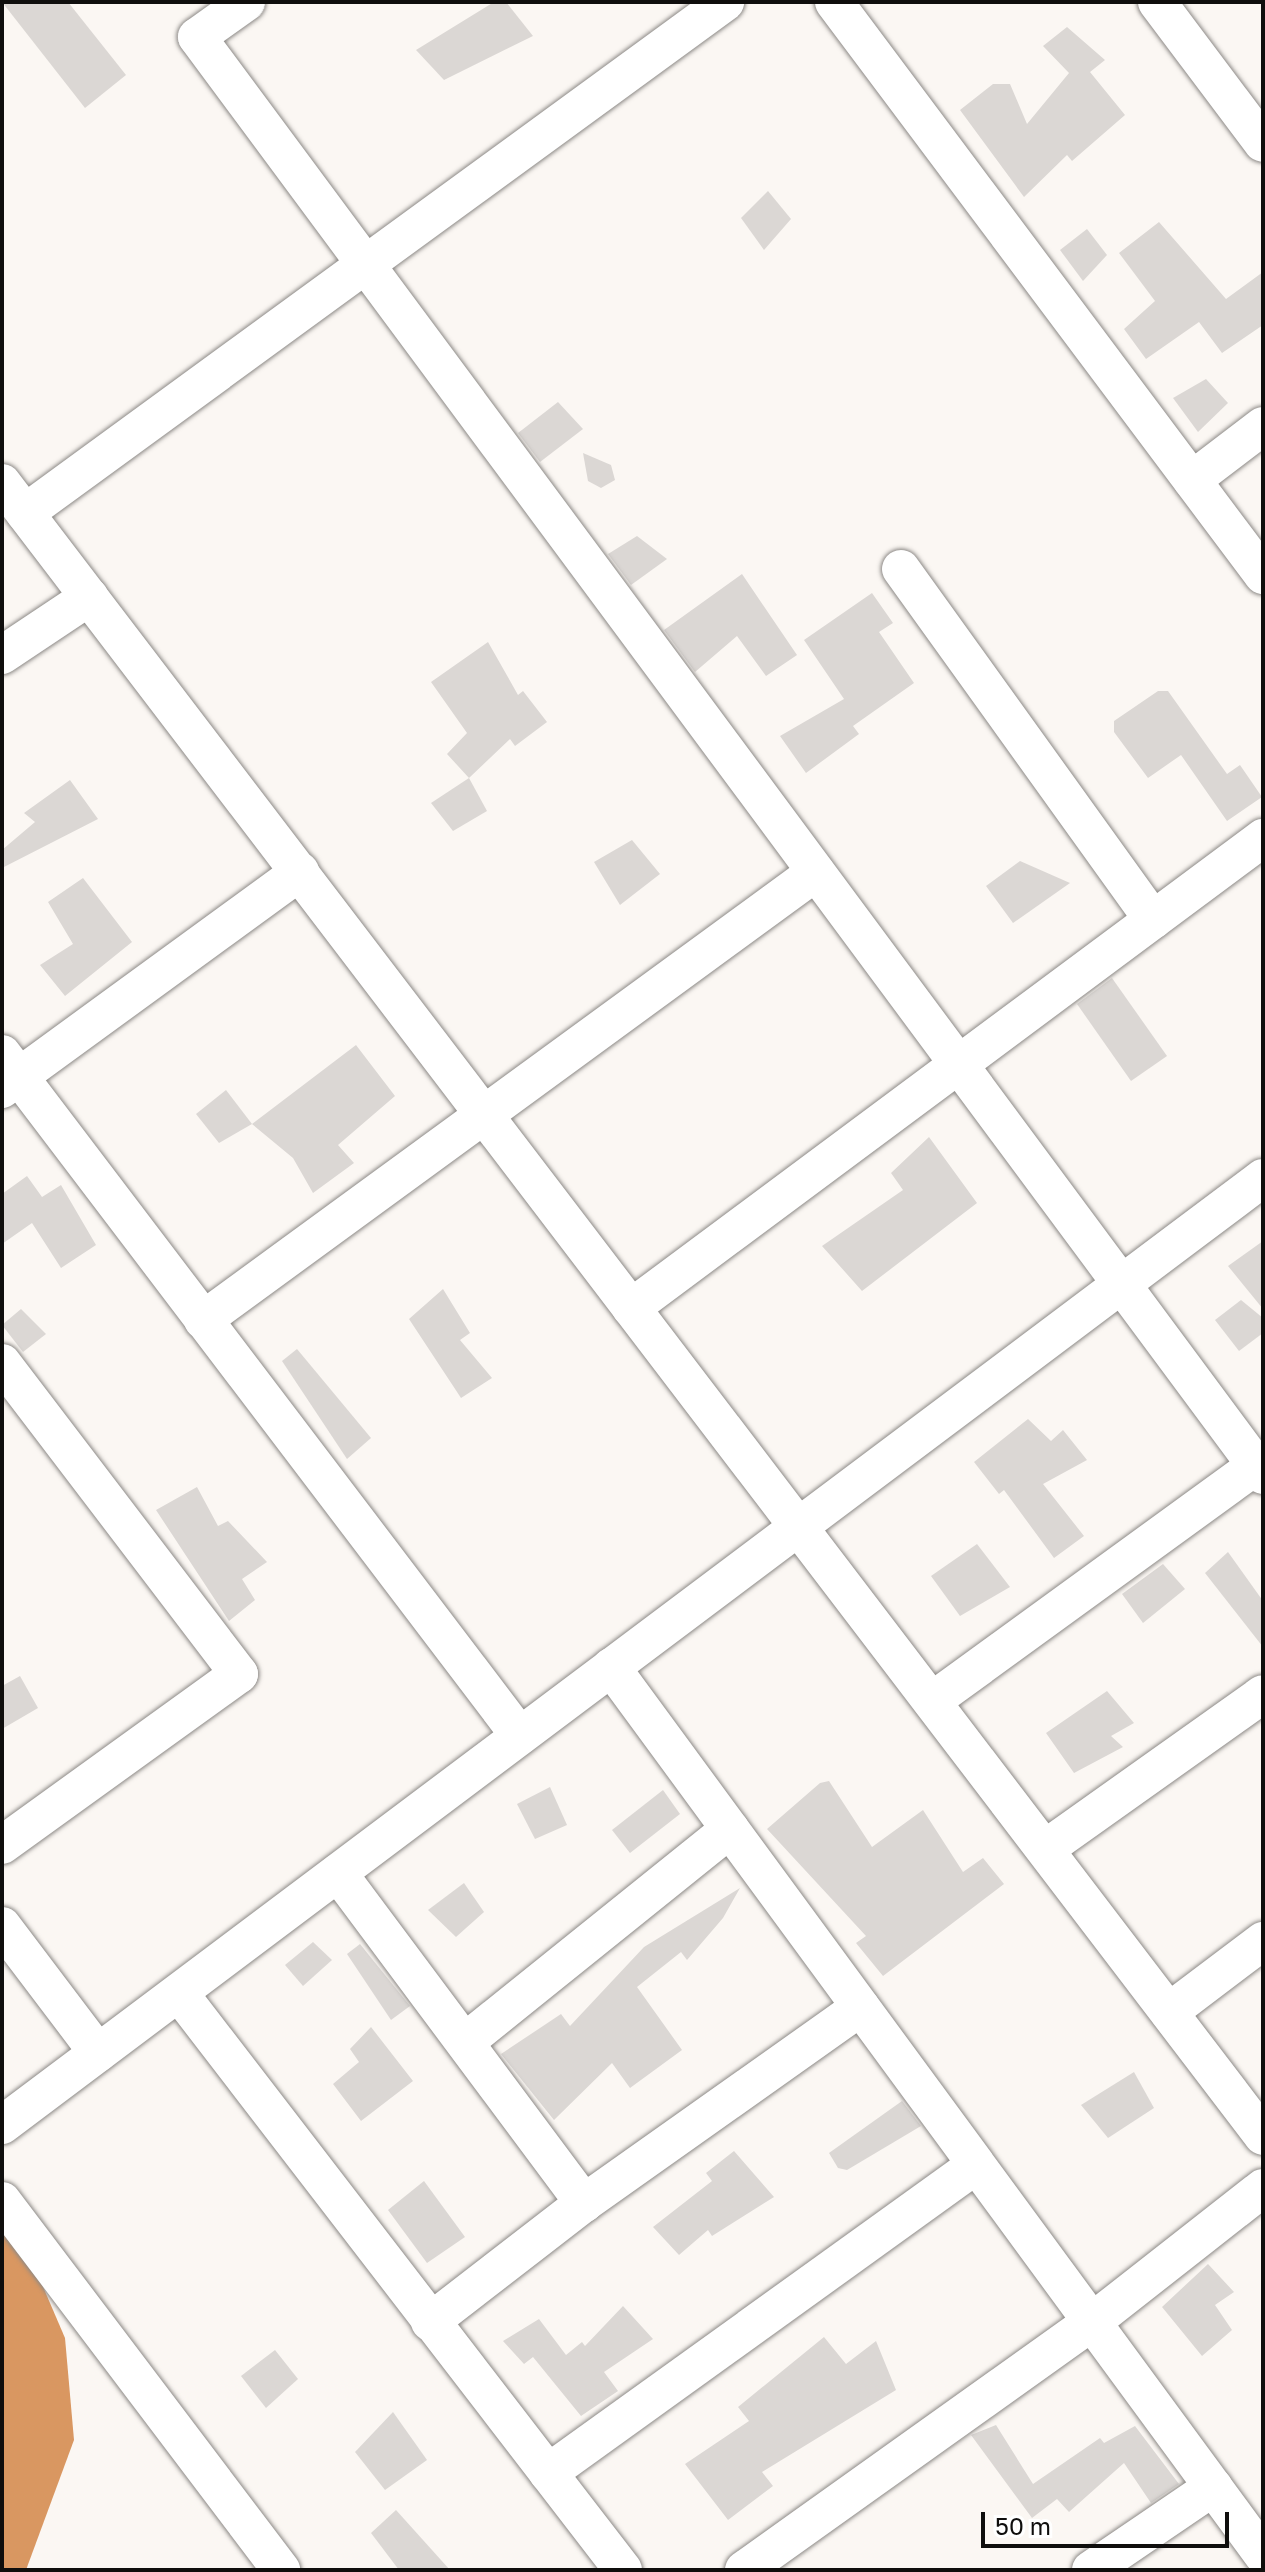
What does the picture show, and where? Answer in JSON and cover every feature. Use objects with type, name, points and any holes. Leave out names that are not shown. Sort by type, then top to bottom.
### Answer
[{"type":"street","points":[[246,2],[197,37],[1260,1471],[932,1701]]},
{"type":"street","points":[[25,513],[725,2]]},
{"type":"street","points":[[834,2],[1263,575]]},
{"type":"street","points":[[1157,2],[1263,143]]},
{"type":"street","points":[[1192,480],[1263,426]]},
{"type":"street","points":[[2,483],[1263,2136]]},
{"type":"street","points":[[901,569],[1153,920]]},
{"type":"street","points":[[2,655],[89,597]]},
{"type":"street","points":[[631,1308],[1263,838]]},
{"type":"street","points":[[300,872],[8,1073],[203,1320],[520,1736]]},
{"type":"street","points":[[203,1320],[816,872]]},
{"type":"street","points":[[2,2125],[1263,1178]]},
{"type":"street","points":[[2,1363],[239,1674],[2,1845]]},
{"type":"street","points":[[611,1667],[1263,2555]]},
{"type":"street","points":[[1045,1849],[1263,1694]]},
{"type":"street","points":[[465,2042],[730,1829]]},
{"type":"street","points":[[338,1873],[584,2203]]},
{"type":"street","points":[[2,1926],[98,2053]]},
{"type":"street","points":[[1169,2012],[1263,1941]]},
{"type":"street","points":[[179,1993],[623,2570]]},
{"type":"street","points":[[430,2322],[584,2203],[861,2007]]},
{"type":"street","points":[[548,2473],[976,2165]]},
{"type":"street","points":[[744,2570],[1092,2322],[1263,2188]]},
{"type":"street","points":[[2,2201],[281,2570]]},
{"type":"street","points":[[1091,2570],[1213,2487]]},
{"type":"shaded area","points":[[2,2212],[35,2268],[65,2338],[74,2440],[26,2570],[2,2570]]},
{"type":"building","points":[[2,2],[68,2],[126,75],[85,108]]},
{"type":"building","points":[[494,2],[506,2],[533,36],[444,80],[416,50]]},
{"type":"building","points":[[1067,27],[1105,60],[1090,72],[1125,115],[1072,161],[1067,155],[1024,197],[960,110],[993,84],[1010,84],[1027,124],[1069,73],[1043,46]]},
{"type":"building","points":[[768,191],[791,219],[764,250],[741,218]]},
{"type":"building","points":[[1159,222],[1226,299],[1263,272],[1263,325],[1222,353],[1199,322],[1146,359],[1124,329],[1155,301],[1119,253]]},
{"type":"building","points":[[1087,229],[1107,255],[1083,281],[1060,250]]},
{"type":"building","points":[[1206,379],[1228,403],[1198,432],[1173,398]]},
{"type":"building","points":[[558,402],[583,429],[540,462],[518,433]]},
{"type":"building","points":[[583,453],[611,465],[615,480],[601,488],[588,481]]},
{"type":"building","points":[[637,536],[667,559],[631,585],[608,554]]},
{"type":"building","points":[[742,574],[797,655],[766,676],[737,636],[695,672],[664,630]]},
{"type":"building","points":[[872,593],[893,623],[879,632],[914,683],[853,726],[859,734],[806,773],[780,736],[844,699],[804,640]]},
{"type":"building","points":[[488,642],[518,695],[523,691],[547,722],[515,746],[510,739],[469,778],[447,754],[467,733],[431,682]]},
{"type":"building","points":[[1158,691],[1168,691],[1227,774],[1240,765],[1262,797],[1227,821],[1181,755],[1148,778],[1114,732],[1114,721]]},
{"type":"building","points":[[469,778],[487,811],[453,831],[431,803]]},
{"type":"building","points":[[70,780],[98,819],[2,868],[2,850],[35,822],[24,813]]},
{"type":"building","points":[[632,840],[660,874],[620,905],[594,862]]},
{"type":"building","points":[[1020,861],[1070,883],[1013,923],[986,886]]},
{"type":"building","points":[[83,878],[132,942],[65,996],[40,965],[73,944],[48,902]]},
{"type":"building","points":[[1112,978],[1167,1056],[1131,1081],[1077,1004]]},
{"type":"building","points":[[356,1045],[395,1096],[338,1145],[354,1163],[313,1193],[293,1158],[252,1124]]},
{"type":"building","points":[[226,1090],[252,1124],[219,1143],[196,1114]]},
{"type":"building","points":[[929,1137],[977,1203],[862,1291],[822,1246],[903,1190],[891,1173]]},
{"type":"building","points":[[27,1176],[42,1197],[61,1185],[96,1245],[61,1268],[32,1223],[2,1244],[2,1194]]},
{"type":"building","points":[[1263,1241],[1263,1309],[1228,1266]]},
{"type":"building","points":[[443,1289],[470,1333],[460,1340],[492,1378],[461,1398],[409,1319]]},
{"type":"building","points":[[1241,1300],[1263,1318],[1263,1333],[1239,1351],[1215,1320]]},
{"type":"building","points":[[21,1309],[46,1334],[23,1352],[2,1325]]},
{"type":"building","points":[[297,1349],[371,1438],[347,1459],[282,1361]]},
{"type":"building","points":[[1028,1419],[1051,1441],[1063,1430],[1087,1460],[1043,1484],[1084,1536],[1054,1558],[1004,1490],[999,1494],[974,1462]]},
{"type":"building","points":[[197,1487],[218,1526],[228,1521],[267,1562],[242,1579],[255,1600],[229,1621],[156,1510]]},
{"type":"building","points":[[977,1544],[1010,1587],[960,1616],[931,1576]]},
{"type":"building","points":[[1228,1552],[1263,1601],[1263,1647],[1205,1573]]},
{"type":"building","points":[[1163,1564],[1185,1589],[1143,1623],[1122,1594]]},
{"type":"building","points":[[20,1676],[38,1708],[2,1729],[2,1686]]},
{"type":"building","points":[[1107,1691],[1134,1723],[1111,1736],[1123,1747],[1074,1773],[1046,1733]]},
{"type":"building","points":[[829,1781],[872,1847],[923,1810],[963,1872],[983,1858],[1004,1884],[883,1976],[856,1943],[866,1936],[767,1829],[820,1783]]},
{"type":"building","points":[[550,1787],[567,1825],[535,1839],[517,1804]]},
{"type":"building","points":[[663,1790],[680,1814],[630,1853],[612,1830]]},
{"type":"building","points":[[464,1883],[484,1912],[456,1937],[428,1910]]},
{"type":"building","points":[[740,1888],[723,1918],[687,1960],[681,1952],[637,1987],[682,2050],[630,2088],[612,2063],[554,2120],[501,2054],[561,2014],[570,2026],[644,1947]]},
{"type":"building","points":[[313,1942],[332,1960],[303,1986],[285,1965]]},
{"type":"building","points":[[360,1944],[410,2006],[391,2020],[347,1954]]},
{"type":"building","points":[[371,2027],[413,2081],[361,2121],[333,2084],[359,2062],[350,2049]]},
{"type":"building","points":[[1134,2072],[1154,2108],[1108,2138],[1081,2105]]},
{"type":"building","points":[[902,2101],[921,2126],[847,2170],[838,2168],[829,2153]]},
{"type":"building","points":[[734,2151],[774,2197],[712,2236],[708,2230],[679,2255],[653,2227],[712,2181],[706,2173]]},
{"type":"building","points":[[424,2181],[465,2237],[427,2263],[388,2210]]},
{"type":"building","points":[[1208,2264],[1234,2292],[1215,2305],[1232,2330],[1202,2356],[1162,2307]]},
{"type":"building","points":[[623,2306],[653,2339],[604,2372],[618,2391],[581,2416],[533,2357],[524,2364],[503,2341],[539,2319],[566,2355],[582,2342],[585,2346]]},
{"type":"building","points":[[824,2337],[846,2364],[876,2341],[896,2390],[762,2472],[773,2486],[728,2520],[685,2464],[749,2421],[738,2407]]},
{"type":"building","points":[[275,2350],[298,2379],[266,2408],[241,2376]]},
{"type":"building","points":[[393,2412],[427,2460],[385,2490],[355,2452]]},
{"type":"building","points":[[996,2425],[1033,2484],[1100,2438],[1104,2443],[1135,2426],[1179,2484],[1151,2503],[1124,2463],[1069,2512],[1057,2499],[1032,2518],[971,2435]]},
{"type":"building","points":[[396,2510],[450,2570],[399,2570],[371,2533]]}]
